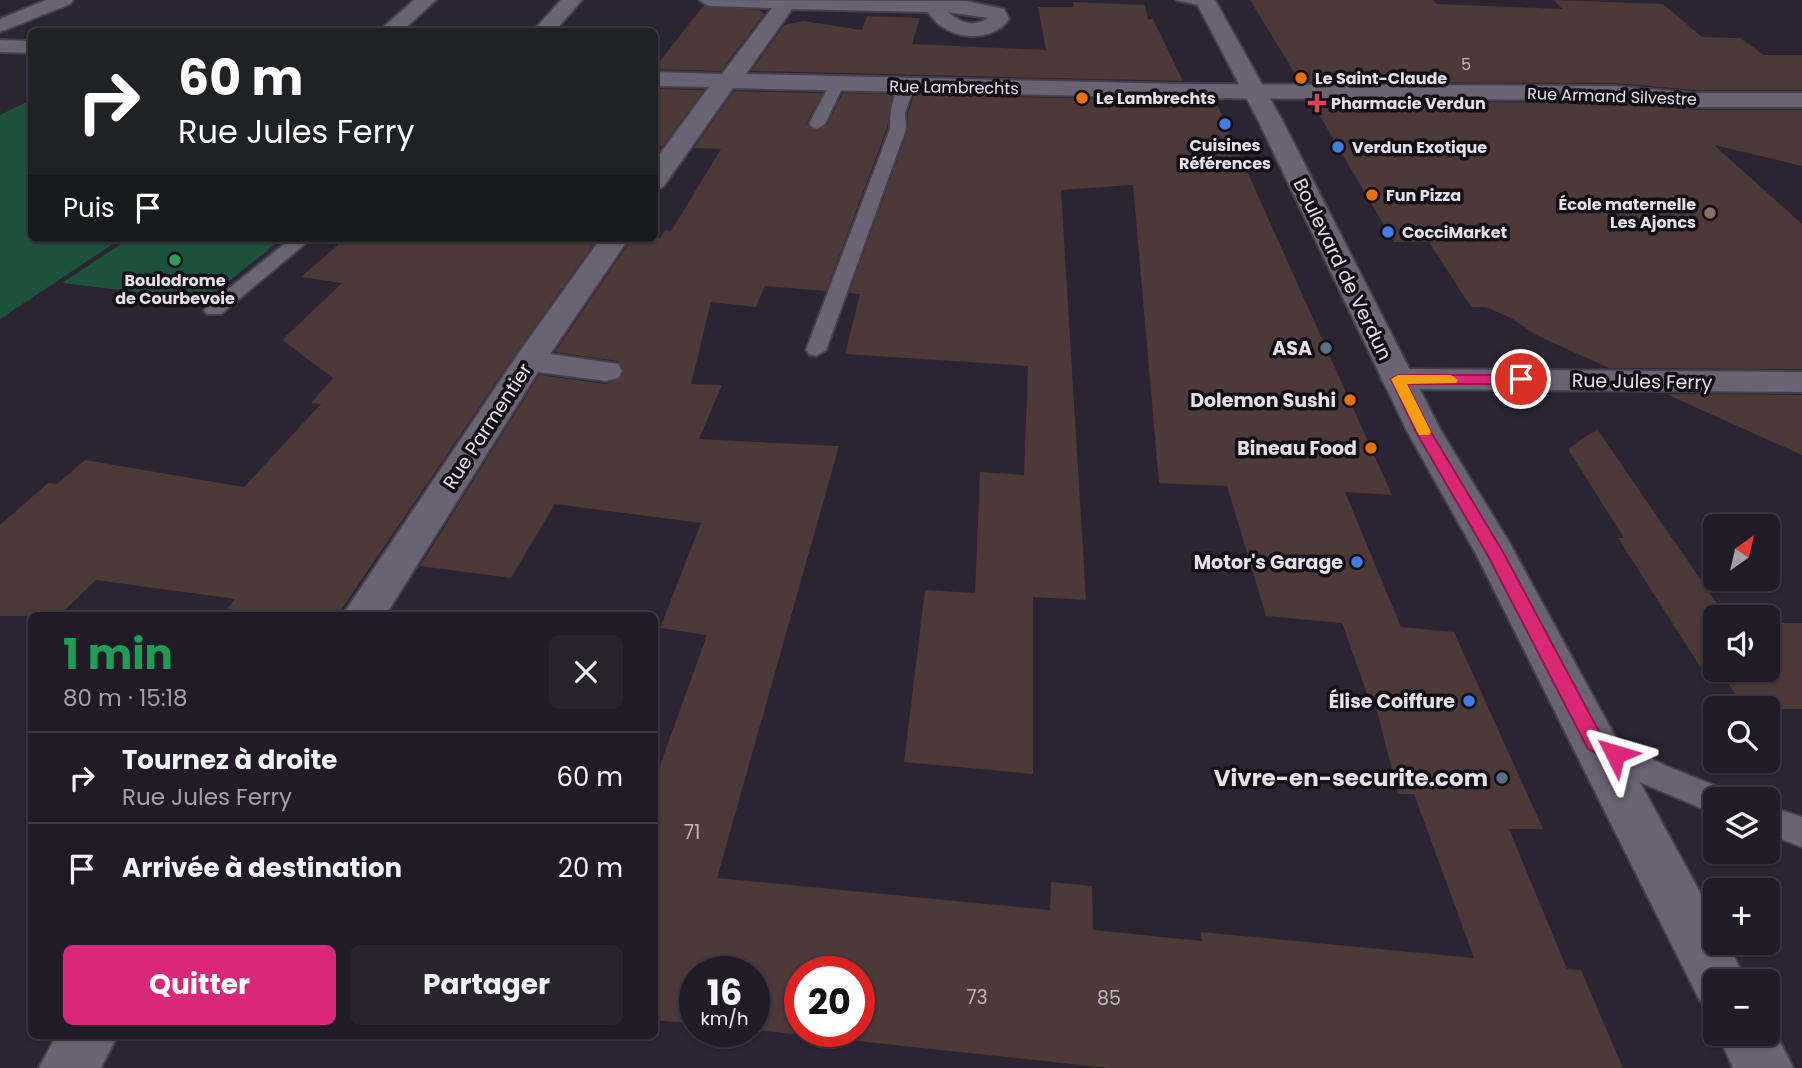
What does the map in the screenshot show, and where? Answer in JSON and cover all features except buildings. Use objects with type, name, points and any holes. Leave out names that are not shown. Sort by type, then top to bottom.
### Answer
[{"type":"street","points":[[0,26],[63,0]]},
{"type":"street","points":[[392,28],[426,0]]},
{"type":"street","points":[[546,28],[572,0]]},
{"type":"street","points":[[709,0],[935,7]]},
{"type":"street","points":[[658,175],[787,1]]},
{"type":"street","name":"Boulevard de Verdun","points":[[1206,2],[1254,90],[1423,432],[1495,552],[1712,969]]},
{"type":"street","points":[[0,46],[28,47]]},
{"type":"street","name":"Rue Lambrechts","points":[[658,79],[907,86],[1254,90]]},
{"type":"street","name":"Rue Armand Silvestre","points":[[1254,90],[1615,93],[1694,100],[1802,100]]},
{"type":"street","name":"Rue Parmentier","points":[[366,612],[529,361],[612,242]]},
{"type":"street","points":[[529,361],[606,371]]},
{"type":"street","name":"Rue Jules Ferry","points":[[1398,379],[1802,382]]},
{"type":"street","points":[[68,1068],[87,1039]]},
{"type":"street","points":[[1752,1046],[1764,1068]]},
{"type":"lane","points":[[1182,0],[1206,2]]},
{"type":"lane","points":[[817,124],[837,84]]},
{"type":"lane","points":[[816,350],[898,129],[897,113],[907,86]]},
{"type":"lane","points":[[214,310],[298,242]]},
{"type":"lane","points":[[1595,743],[1655,775],[1703,795]]},
{"type":"lane","points":[[1780,824],[1802,832]]},
{"type":"green space","points":[[28,101],[28,242],[116,242],[0,319],[0,115]]},
{"type":"green space","name":"Boulodrome de Courbevoie","points":[[124,242],[278,242],[205,300],[62,283]]},
{"type":"slow traffic","points":[[1424,432],[1398,379],[1451,380]]},
{"type":"place","name":"Le Saint-Claude","points":[[1301,78]]},
{"type":"place","name":"Le Lambrechts","points":[[1082,98]]},
{"type":"place","name":"Pharmacie Verdun","points":[[1317,103]]},
{"type":"place","name":"Cuisines Références","points":[[1225,124]]},
{"type":"place","name":"Verdun Exotique","points":[[1338,147]]},
{"type":"place","name":"Fun Pizza","points":[[1372,195]]},
{"type":"place","name":"École maternelle Les Ajoncs","points":[[1710,213]]},
{"type":"place","name":"CocciMarket","points":[[1388,232]]},
{"type":"place","name":"Boulodrome de Courbevoie","points":[[175,260]]},
{"type":"place","name":"ASA","points":[[1326,348]]},
{"type":"place","name":"Dolemon Sushi","points":[[1350,400]]},
{"type":"place","name":"Bineau Food","points":[[1371,448]]},
{"type":"place","name":"Motor's Garage","points":[[1357,562]]},
{"type":"place","name":"Élise Coiffure","points":[[1469,701]]},
{"type":"place","name":"Vivre-en-securite.com","points":[[1502,778]]},
{"type":"route","points":[[1521,379],[1398,379],[1423,432],[1495,552],[1595,743],[1615,754]]}]
